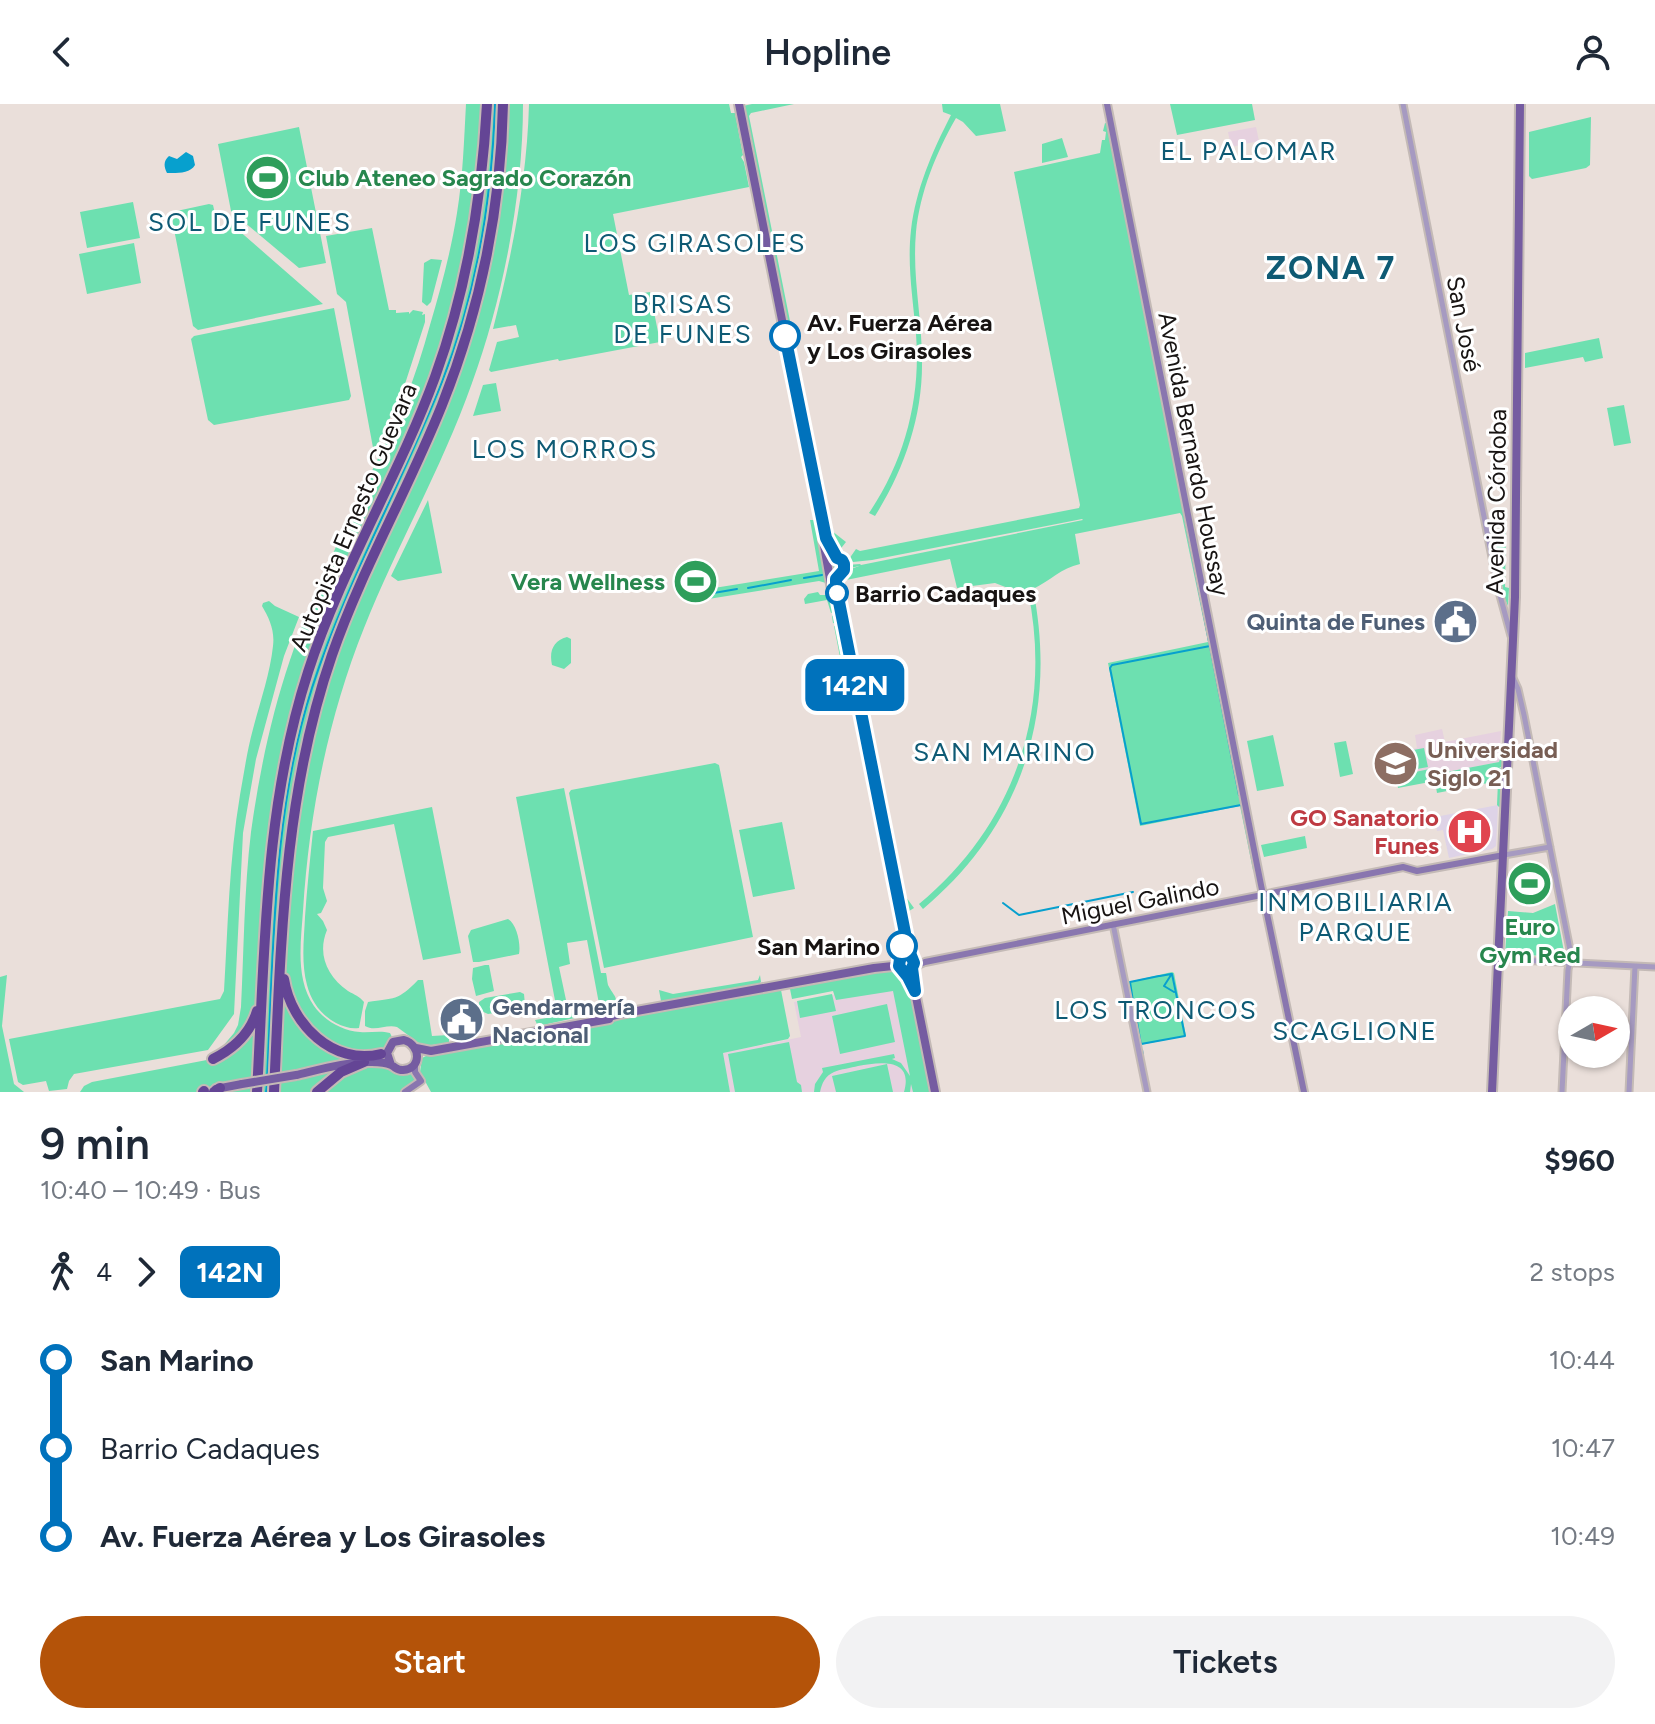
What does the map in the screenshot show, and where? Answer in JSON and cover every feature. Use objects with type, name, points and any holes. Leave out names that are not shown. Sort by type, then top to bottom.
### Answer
[{"type":"highway","name":"Autopista Ernesto Guevara","points":[[257,1092],[274,826],[293,724],[327,618],[410,438],[449,336],[478,209],[487,104]]},
{"type":"highway","name":"Autopista Ernesto Guevara","points":[[274,1092],[293,813],[304,753],[343,626],[437,417],[471,320],[494,213],[503,104]]},
{"type":"highway","points":[[281,956],[289,1002],[308,1031],[325,1044],[361,1056],[385,1051]]},
{"type":"highway","points":[[213,1059],[235,1045],[251,1026],[262,990]]},
{"type":"highway","points":[[317,1092],[341,1072],[366,1062]]},
{"type":"main road","points":[[738,104],[824,531],[828,544],[844,564],[836,579],[836,587],[906,963],[915,991],[935,1092]]},
{"type":"main road","points":[[738,104],[873,785]]},
{"type":"main road","name":"Avenida Bernardo Houssay","points":[[1107,104],[1304,1092]]},
{"type":"main road","name":"Avenida Córdoba","points":[[1492,1092],[1513,644],[1520,104]]},
{"type":"main road","points":[[828,568],[830,561],[837,558]]},
{"type":"main road","points":[[828,568],[833,574],[841,573]]},
{"type":"main road","name":"Miguel Galindo","points":[[906,963],[925,962],[1403,867],[1417,871],[1504,855]]},
{"type":"main road","points":[[402,1070],[410,1068],[423,1054],[431,1051],[906,963]]},
{"type":"main road","points":[[366,1062],[400,1040],[431,1051]]},
{"type":"main road","points":[[416,1048],[415,1072],[421,1082]]},
{"type":"main road","points":[[385,1051],[391,1065]]},
{"type":"main road","points":[[202,1092],[366,1062],[391,1065],[421,1082]]},
{"type":"main road","points":[[405,1092],[421,1082]]},
{"type":"street","name":"San José","points":[[1403,104],[1498,588],[1513,644]]},
{"type":"street","points":[[1512,675],[1522,707],[1571,955],[1562,1092]]},
{"type":"street","name":"Miguel Galindo","points":[[1504,855],[1550,847]]},
{"type":"street","points":[[1113,924],[1147,1092]]},
{"type":"street","points":[[1498,959],[1655,967]]},
{"type":"street","points":[[1629,1092],[1635,966]]},
{"type":"shaded area","points":[[1256,127],[1259,141],[1231,147],[1228,132]]},
{"type":"shaded area","points":[[1442,729],[1445,742],[1501,731],[1499,762],[1435,774],[1434,768],[1396,776],[1391,753],[1417,748],[1415,735]]},
{"type":"shaded area","name":"GO Sanatorio Funes","points":[[1498,805],[1496,846],[1449,858],[1443,830],[1437,831],[1435,817]]},
{"type":"shaded area","points":[[895,984],[916,1092],[730,1092],[723,1053],[801,1037],[794,1002]]},
{"type":"green space","points":[[466,104],[523,104],[519,174],[509,246],[493,316],[472,383],[377,597],[340,697],[315,803],[301,947],[304,984],[318,1011],[334,1024],[347,1029],[390,1033],[393,1039],[387,1057],[411,1074],[407,1071],[412,1068],[418,1080],[405,1092],[80,1092],[92,1082],[212,1059],[238,1025],[251,832],[271,724],[290,660],[315,594],[405,400],[422,353],[455,227]]},
{"type":"green space","points":[[529,104],[729,104],[731,113],[735,113],[749,187],[613,214],[629,295],[650,292],[660,342],[559,361],[489,370],[497,342],[519,337],[516,325],[493,329],[517,217]]},
{"type":"green space","points":[[794,104],[749,116],[832,531],[846,542],[838,552],[843,572],[859,566],[847,569],[847,565],[861,565],[1083,520],[872,560],[853,562],[849,559],[856,549],[860,551],[1079,508],[1014,172],[1100,153],[1102,140],[1105,140],[1105,123],[1109,124],[1258,869],[1253,870],[1240,806],[1140,826],[1108,663],[1208,642],[1180,513],[1075,534],[1080,564],[1067,568],[1033,589],[1039,635],[1040,680],[1035,724],[1024,765],[1007,805],[985,842],[957,877],[923,909],[919,904],[952,873],[980,839],[1002,802],[1018,763],[1030,722],[1035,680],[1034,636],[1028,591],[995,583],[957,588],[950,559],[846,580],[843,583],[906,897],[914,908],[901,916],[911,957],[904,956],[843,644],[844,656],[840,657],[834,626],[839,627],[839,624],[833,623],[832,616],[837,614],[836,611],[831,613],[827,600],[805,604],[808,594],[818,592],[827,595],[826,583],[819,581],[690,602],[689,592],[819,571],[810,520],[817,523],[824,563],[822,568],[828,562],[743,106]]},
{"type":"green space","points":[[942,104],[1000,104],[1006,131],[976,136],[956,118],[930,173],[918,217],[915,248],[922,344],[919,402],[903,461],[875,516],[869,513],[882,493],[901,450],[913,405],[917,358],[910,269],[911,230],[926,171],[951,115],[943,112]]},
{"type":"green space","points":[[1170,104],[1252,104],[1255,120],[1177,135]]},
{"type":"green space","points":[[1591,117],[1590,165],[1532,179],[1529,176],[1529,132]]},
{"type":"green space","name":"Club Ateneo Sagrado Corazón","points":[[299,127],[326,263],[299,268],[231,211],[218,144]]},
{"type":"green space","points":[[1062,138],[1068,157],[1042,163],[1042,144]]},
{"type":"green space","points":[[133,202],[140,238],[87,248],[80,212]]},
{"type":"green space","points":[[213,205],[219,231],[229,222],[323,304],[198,330],[193,326],[171,214]]},
{"type":"green space","points":[[372,228],[389,310],[409,314],[413,310],[425,314],[404,387],[374,453],[346,302],[337,294],[326,236]]},
{"type":"green space","points":[[134,243],[141,283],[87,294],[79,254]]},
{"type":"green space","points":[[431,259],[442,260],[431,302],[427,306],[422,302],[424,263]]},
{"type":"green space","points":[[334,308],[351,396],[349,400],[214,425],[208,420],[191,339],[194,336]]},
{"type":"green space","points":[[1599,338],[1603,358],[1585,362],[1583,357],[1525,368],[1525,353]]},
{"type":"green space","points":[[496,383],[501,411],[473,416],[483,385]]},
{"type":"green space","points":[[1624,405],[1631,443],[1614,446],[1607,408]]},
{"type":"green space","points":[[428,500],[442,573],[398,581],[391,576]]},
{"type":"green space","points":[[1506,527],[1505,587],[1509,588],[1508,606],[1491,531]]},
{"type":"green space","points":[[269,601],[299,617],[284,656],[256,759],[243,833],[234,1014],[208,1050],[74,1074],[67,1089],[49,1091],[46,1081],[23,1085],[18,1082],[9,1039],[220,999],[224,991],[236,819],[249,746],[273,646],[272,629],[262,606]]},
{"type":"green space","points":[[567,637],[571,639],[571,663],[564,669],[552,665],[551,655],[555,644]]},
{"type":"green space","points":[[1273,735],[1284,786],[1257,791],[1247,741]]},
{"type":"green space","points":[[1346,741],[1353,774],[1340,777],[1334,743]]},
{"type":"green space","points":[[1424,748],[1428,767],[1400,772],[1397,753]]},
{"type":"green space","points":[[1500,759],[1504,760],[1499,768],[1503,769],[1499,807],[1498,781],[1437,793],[1435,781],[1398,788],[1396,776],[1434,768],[1436,774],[1499,762]]},
{"type":"green space","points":[[715,763],[719,765],[753,937],[604,968],[569,793],[571,790]]},
{"type":"green space","points":[[564,788],[601,973],[606,973],[616,1003],[613,1012],[600,1009],[587,940],[567,943],[570,964],[559,967],[569,1014],[598,1010],[598,1013],[538,1026],[535,1020],[558,1016],[516,797]]},
{"type":"green space","points":[[432,807],[461,953],[423,960],[394,824],[328,837],[325,842],[323,888],[327,901],[321,913],[317,914],[327,930],[324,956],[334,979],[364,1002],[359,1028],[339,1024],[317,1007],[305,977],[304,934],[313,831]]},
{"type":"green space","points":[[782,822],[795,889],[753,897],[739,830]]},
{"type":"green space","points":[[1305,836],[1307,848],[1264,857],[1261,845]]},
{"type":"green space","name":"Euro Gym Red","points":[[1549,877],[1552,888],[1509,891],[1509,879]]},
{"type":"green space","points":[[1555,904],[1565,957],[1505,954],[1508,911],[1533,913]]},
{"type":"green space","points":[[508,919],[518,935],[519,954],[473,962],[468,936],[471,930]]},
{"type":"green space","points":[[489,965],[494,991],[476,996],[473,968]]},
{"type":"green space","points":[[892,967],[903,972],[912,991],[933,1092],[913,1092],[911,1084],[910,1092],[904,1092],[904,1073],[893,1064],[884,1063],[834,1072],[824,1080],[820,1092],[814,1092],[822,1068],[894,1054],[895,1058],[892,1059],[901,1063],[910,1076],[893,991],[836,1000],[833,991],[792,999],[790,989]]},
{"type":"green space","points":[[1172,972],[1186,1036],[1140,1045],[1128,982]]},
{"type":"green space","points":[[7,975],[2,1026],[14,1084],[24,1092],[0,1092],[0,977]]},
{"type":"green space","points":[[760,975],[759,984],[661,1001],[659,990],[673,994],[758,980]]},
{"type":"green space","points":[[418,980],[423,980],[432,1036],[449,1035],[449,1043],[423,1046],[397,1027],[365,1026],[368,1002],[395,997]]},
{"type":"green space","points":[[781,990],[790,1036],[788,1039],[723,1053],[730,1092],[431,1092],[420,1072],[422,1058],[430,1054]]},
{"type":"green space","points":[[524,994],[525,1005],[519,1009],[488,1014],[479,1010],[479,1002],[485,998]]},
{"type":"green space","points":[[832,994],[836,1011],[800,1018],[797,1001]]},
{"type":"green space","points":[[887,1004],[895,1042],[840,1054],[832,1016]]},
{"type":"green space","points":[[789,1042],[802,1092],[735,1092],[728,1054]]},
{"type":"green space","points":[[887,1064],[893,1092],[836,1092],[832,1076]]},
{"type":"water","points":[[186,152],[193,156],[193,168],[167,173],[167,158],[177,159]]},
{"type":"waterway","points":[[267,1078],[277,881],[289,783],[299,735],[312,688],[341,610],[442,382],[465,314],[486,210],[495,104]]},
{"type":"waterway","points":[[1184,513],[1239,795]]},
{"type":"waterway","points":[[804,578],[822,575]]},
{"type":"waterway","points":[[748,588],[791,580]]},
{"type":"waterway","points":[[696,596],[737,589]]},
{"type":"waterway","points":[[1210,646],[1112,665],[1110,668],[1141,824],[1241,805]]},
{"type":"waterway","points":[[1241,800],[1259,892]]},
{"type":"waterway","points":[[1252,823],[1255,837]]},
{"type":"waterway","points":[[1256,846],[1260,866]]},
{"type":"waterway","points":[[1262,873],[1265,892]]},
{"type":"waterway","points":[[1003,903],[1019,915],[1133,892]]},
{"type":"waterway","points":[[1160,976],[1171,974]]},
{"type":"waterway","points":[[1141,1044],[1185,1036],[1172,974]]},
{"type":"waterway","points":[[1171,975],[1164,986],[1174,992]]},
{"type":"waterway","points":[[1135,1014],[1130,982],[1159,976]]},
{"type":"waterway","points":[[1136,1016],[1141,1045]]},
{"type":"waterway","points":[[1142,1050],[1143,1056]]},
{"type":"waterway","points":[[266,1092],[267,1084]]},
{"type":"bus line","name":"142N","points":[[785,336],[826,538],[844,564],[844,570],[836,579],[836,587],[908,948],[914,965],[915,991],[899,966],[902,946]]},
{"type":"place","name":"Club Ateneo Sagrado Corazón","points":[[267,177]]},
{"type":"place","name":"Av. Fuerza Aérea y Los Girasoles","points":[[785,336]]},
{"type":"place","name":"Vera Wellness","points":[[696,581]]},
{"type":"place","name":"Barrio Cadaques","points":[[837,593]]},
{"type":"place","name":"Quinta de Funes","points":[[1456,621]]},
{"type":"place","name":"Universidad Siglo 21","points":[[1396,763]]},
{"type":"place","name":"GO Sanatorio Funes","points":[[1470,831]]},
{"type":"place","name":"Euro Gym Red","points":[[1530,884]]},
{"type":"place","name":"San Marino","points":[[902,946]]},
{"type":"place","name":"Gendarmería Nacional","points":[[461,1020]]},
{"type":"district","name":"EL PALOMAR","points":[[1249,151]]},
{"type":"district","name":"SOL DE FUNES","points":[[250,222]]},
{"type":"district","name":"LOS GIRASOLES","points":[[695,243]]},
{"type":"district","name":"ZONA 7","points":[[1331,268]]},
{"type":"district","name":"BRISAS DE FUNES","points":[[683,319]]},
{"type":"district","name":"LOS MORROS","points":[[565,449]]},
{"type":"district","name":"SAN MARINO","points":[[1005,752]]},
{"type":"district","name":"INMOBILIARIA PARQUE","points":[[1356,917]]},
{"type":"district","name":"LOS TRONCOS","points":[[1156,1010]]},
{"type":"district","name":"SCAGLIONE","points":[[1355,1031]]}]
